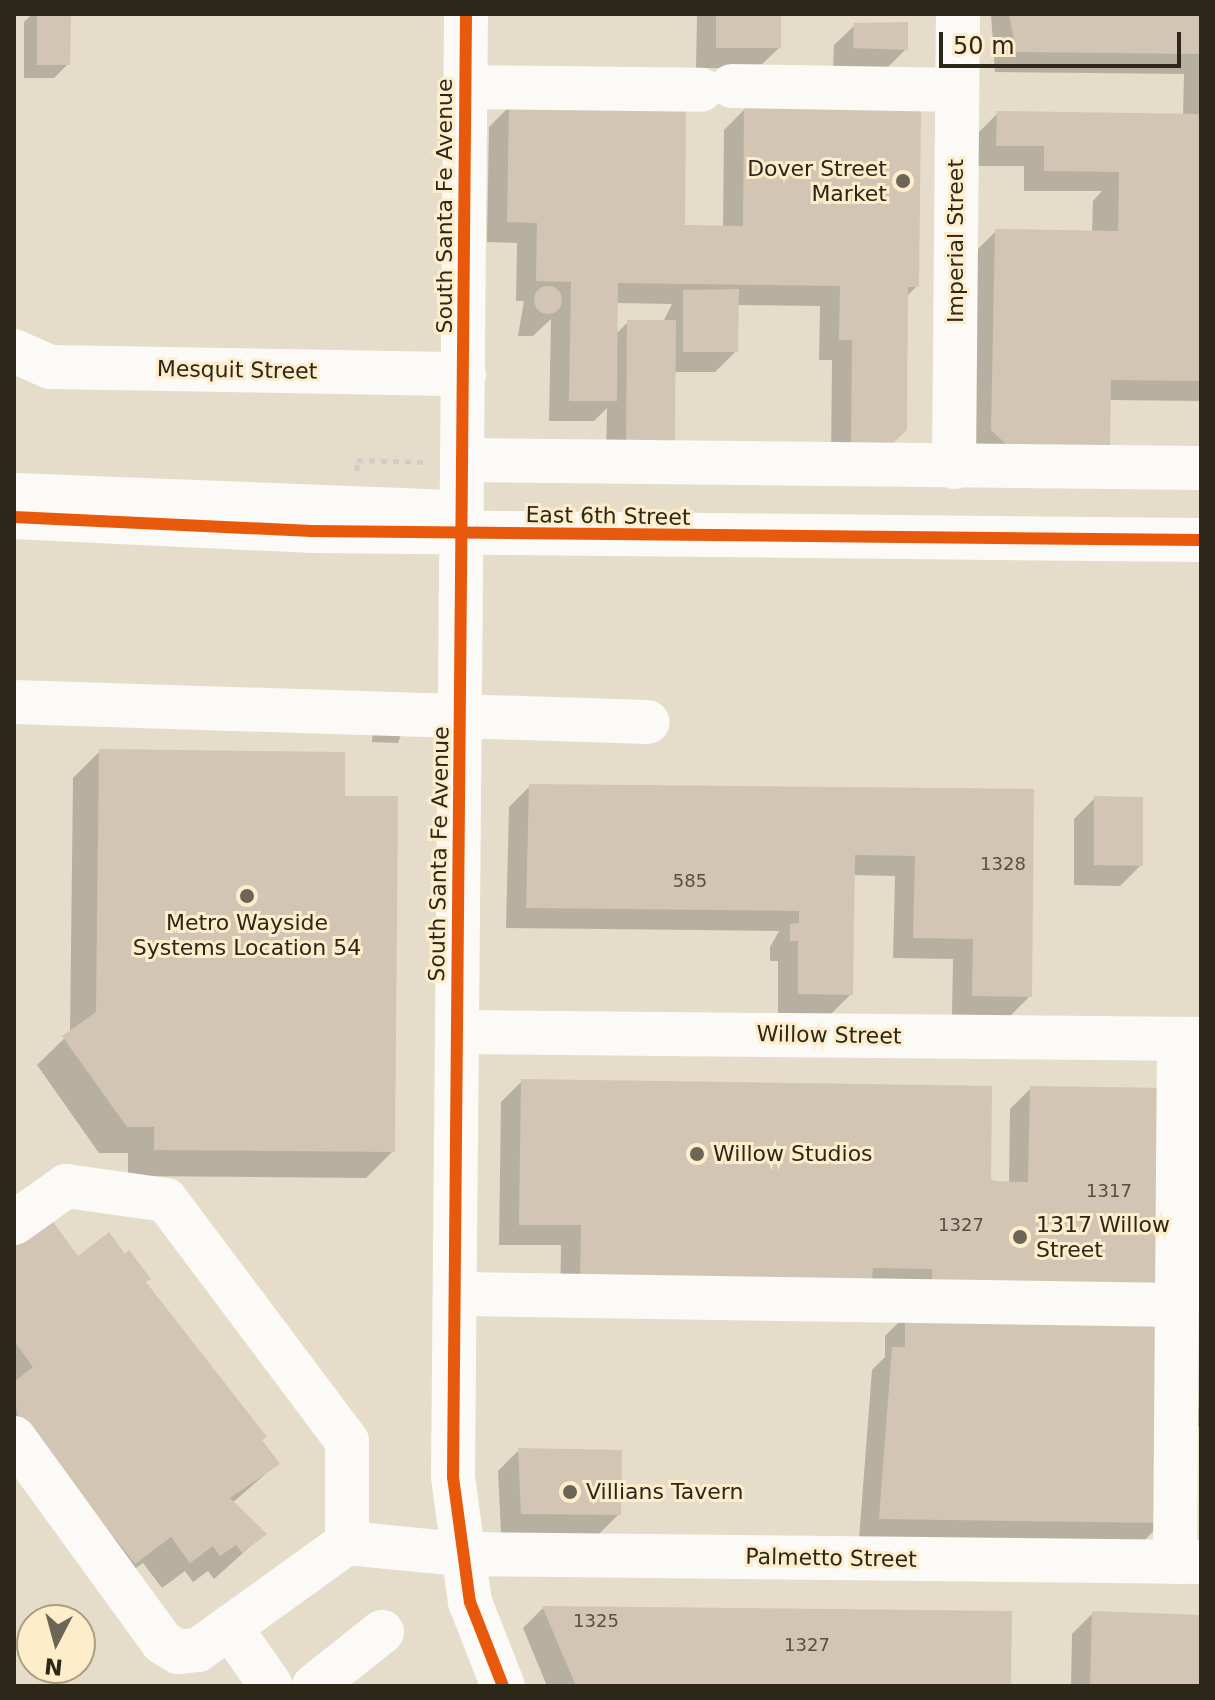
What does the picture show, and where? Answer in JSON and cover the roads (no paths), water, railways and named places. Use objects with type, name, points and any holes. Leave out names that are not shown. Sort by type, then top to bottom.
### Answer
[{"type":"street","name":"South Santa Fe Avenue","points":[[466,14],[464,374],[451,462],[462,513],[457,1032],[459,1294],[453,1477],[460,1554],[483,1646],[503,1686]]},
{"type":"street","name":"Imperial Street","points":[[954,467],[958,14]]},
{"type":"street","points":[[466,87],[957,90]]},
{"type":"street","name":"Mesquit Street","points":[[14,351],[50,367],[464,374]]},
{"type":"street","points":[[451,462],[1201,468]]},
{"type":"street","points":[[14,495],[462,513]]},
{"type":"street","name":"East 6th Street","points":[[14,517],[624,537],[1201,540]]},
{"type":"street","points":[[14,702],[460,719],[648,722]]},
{"type":"street","name":"Willow Street","points":[[457,1032],[1190,1039]]},
{"type":"street","points":[[1188,1562],[1178,1305],[1190,1039]]},
{"type":"street","points":[[14,1223],[66,1186],[166,1200],[347,1441],[347,1543],[198,1650],[169,1649],[14,1438]]},
{"type":"street","points":[[459,1294],[1178,1305]]},
{"type":"street","name":"Palmetto Street","points":[[347,1543],[460,1554],[1188,1562]]},
{"type":"street","points":[[230,1627],[271,1686]]},
{"type":"street","points":[[314,1686],[382,1632]]},
{"type":"place","name":"Dover Street Market","points":[[903,181]]},
{"type":"place","name":"Metro Wayside Systems Location 54","points":[[247,896]]},
{"type":"place","name":"Willow Studios","points":[[697,1154]]},
{"type":"place","name":"1317 Willow Street","points":[[1020,1237]]},
{"type":"place","name":"Villians Tavern","points":[[570,1492]]}]
